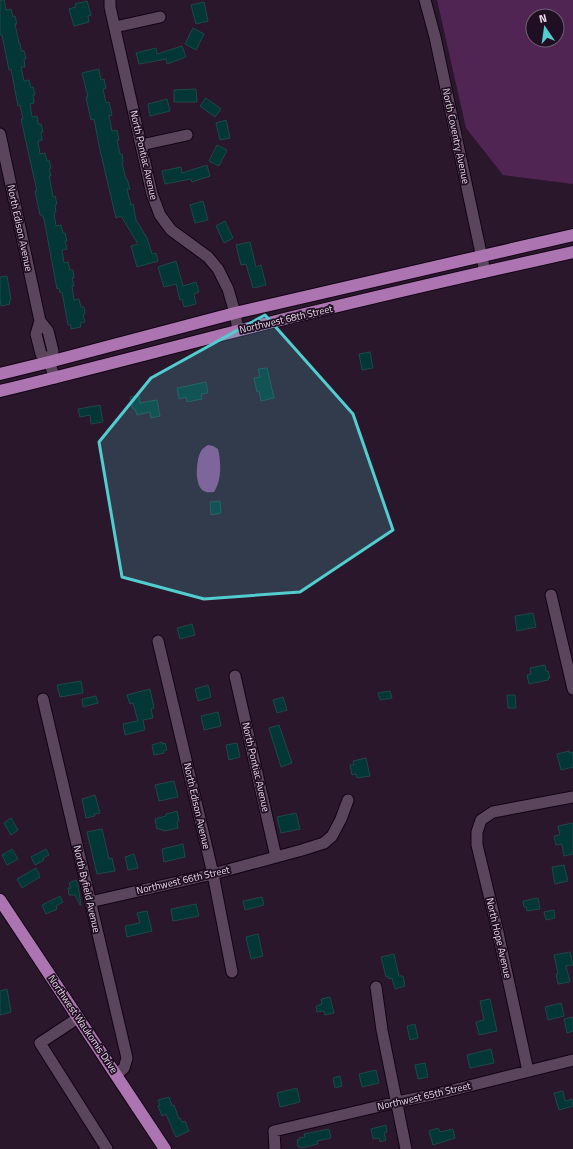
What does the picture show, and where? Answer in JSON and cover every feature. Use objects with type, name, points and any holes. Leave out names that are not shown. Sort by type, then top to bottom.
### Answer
[{"type":"main road","name":"Northwest 68th Street","points":[[0,374],[235,313],[573,235]]},
{"type":"main road","name":"Northwest 68th Street","points":[[0,391],[238,330],[573,252]]},
{"type":"main road","name":"Northwest Waukomis Drive","points":[[0,900],[164,1149]]},
{"type":"street","name":"North Pontiac Avenue","points":[[110,0],[110,6],[152,194],[160,215],[171,230],[208,257],[218,269],[228,289],[238,330]]},
{"type":"street","name":"North Coventry Avenue","points":[[425,0],[485,272]]},
{"type":"street","points":[[115,28],[160,17]]},
{"type":"street","name":"North Edison Avenue","points":[[0,134],[40,321],[48,331],[53,351],[50,362],[55,378]]},
{"type":"street","points":[[141,145],[187,135]]},
{"type":"street","points":[[551,595],[573,689]]},
{"type":"street","name":"North Edison Avenue","points":[[158,641],[213,874],[232,972]]},
{"type":"street","name":"North Pontiac Avenue","points":[[235,676],[276,857]]},
{"type":"street","name":"North Byfield Avenue","points":[[43,700],[126,1058],[124,1068],[116,1075]]},
{"type":"street","name":"North Hope Avenue","points":[[528,1071],[477,845],[477,832],[481,820],[493,812],[573,797]]},
{"type":"street","name":"Northwest 66th Street","points":[[90,902],[213,874],[324,843],[332,836],[348,800]]},
{"type":"street","points":[[376,987],[382,1030],[406,1149]]},
{"type":"street","points":[[78,1018],[40,1043],[107,1149]]},
{"type":"street","name":"Northwest 65th Street","points":[[275,1149],[274,1131],[437,1094],[573,1060]]},
{"type":"highlighted area","points":[[265,315],[353,414],[393,530],[300,592],[204,599],[122,577],[99,442],[151,378]]},
{"type":"shaded area","points":[[437,0],[573,0],[573,184],[503,175],[466,128]]},
{"type":"shaded area","points":[[208,445],[218,449],[220,460],[220,477],[214,492],[204,491],[197,479],[199,455]]},
{"type":"building","points":[[0,0],[4,0],[6,10],[11,9],[13,17],[15,16],[17,24],[15,24],[21,51],[24,51],[26,58],[24,59],[25,67],[21,67],[24,81],[29,80],[35,95],[33,95],[34,103],[30,104],[32,117],[37,116],[38,124],[41,124],[43,132],[41,132],[42,140],[38,141],[40,154],[45,153],[51,168],[49,169],[51,176],[49,176],[53,197],[55,196],[57,204],[55,205],[56,212],[54,213],[56,226],[61,225],[67,241],[65,241],[67,249],[62,250],[64,263],[68,262],[70,270],[73,270],[74,278],[72,278],[74,286],[72,286],[74,300],[79,299],[81,307],[84,307],[85,314],[83,315],[85,322],[80,323],[81,327],[71,329],[71,325],[68,325],[62,292],[60,293],[59,288],[57,289],[44,219],[42,215],[40,215],[35,191],[37,191],[21,119],[23,119],[20,105],[18,106],[11,69],[9,70],[2,35],[0,35]]},
{"type":"building","points":[[87,1],[91,15],[88,16],[89,22],[74,26],[69,9],[76,7],[75,4]]},
{"type":"building","points":[[204,2],[208,21],[196,24],[191,5]]},
{"type":"building","points":[[193,28],[204,34],[196,50],[185,44]]},
{"type":"building","points":[[182,46],[186,57],[167,64],[166,59],[139,64],[136,53],[156,48],[157,54]]},
{"type":"building","points":[[99,69],[101,80],[104,79],[106,88],[103,89],[106,103],[109,102],[112,115],[109,116],[112,131],[117,130],[119,140],[117,140],[120,154],[122,154],[122,163],[130,189],[127,189],[131,205],[133,204],[136,220],[147,238],[152,254],[156,253],[158,261],[137,267],[131,246],[138,244],[121,216],[116,218],[94,119],[91,120],[86,97],[88,97],[82,73]]},
{"type":"building","points":[[196,89],[197,102],[174,102],[174,90]]},
{"type":"building","points":[[206,98],[221,109],[215,117],[200,106]]},
{"type":"building","points":[[167,99],[170,111],[150,116],[148,104]]},
{"type":"building","points":[[226,120],[230,138],[220,140],[216,123]]},
{"type":"building","points":[[217,145],[227,150],[219,166],[209,161]]},
{"type":"building","points":[[207,165],[210,176],[192,182],[191,179],[165,184],[162,171],[181,167],[182,173]]},
{"type":"building","points":[[203,201],[208,220],[195,223],[190,205]]},
{"type":"building","points":[[225,221],[233,238],[224,243],[216,226]]},
{"type":"building","points":[[250,242],[256,267],[261,265],[266,285],[253,288],[246,264],[241,265],[236,245]]},
{"type":"building","points":[[176,261],[183,286],[196,282],[199,292],[194,294],[196,304],[184,307],[182,299],[180,300],[176,284],[164,287],[158,267]]},
{"type":"building","points":[[7,276],[11,300],[9,301],[10,304],[1,306],[0,277]]},
{"type":"building","points":[[370,352],[373,368],[362,370],[359,354]]},
{"type":"building","points":[[267,368],[274,398],[261,401],[259,391],[257,392],[254,378],[260,377],[258,369]]},
{"type":"building","points":[[206,382],[208,393],[201,394],[202,399],[187,402],[186,397],[179,399],[177,388]]},
{"type":"building","points":[[139,395],[140,403],[157,400],[160,416],[151,418],[150,412],[137,415],[135,409],[133,409],[130,397]]},
{"type":"building","points":[[100,405],[103,422],[91,424],[90,415],[80,417],[78,409]]},
{"type":"building","points":[[220,501],[221,513],[211,515],[210,502]]},
{"type":"building","points":[[533,613],[536,627],[517,631],[515,616]]},
{"type":"building","points":[[192,624],[195,635],[180,639],[177,628]]},
{"type":"building","points":[[545,665],[546,671],[548,671],[550,678],[548,678],[548,680],[529,684],[527,675],[531,674],[530,668]]},
{"type":"building","points":[[81,681],[83,693],[60,697],[57,685]]},
{"type":"building","points":[[208,685],[211,697],[198,701],[195,689]]},
{"type":"building","points":[[150,689],[154,708],[151,709],[153,718],[143,720],[145,730],[125,735],[123,724],[138,721],[133,703],[130,704],[127,695]]},
{"type":"building","points":[[390,691],[392,698],[380,700],[378,693]]},
{"type":"building","points":[[507,695],[515,695],[516,708],[508,708]]},
{"type":"building","points":[[96,696],[98,703],[83,707],[82,699]]},
{"type":"building","points":[[283,697],[287,710],[277,713],[273,700]]},
{"type":"building","points":[[218,712],[221,726],[204,730],[201,716]]},
{"type":"building","points":[[279,725],[292,763],[281,767],[269,728]]},
{"type":"building","points":[[162,742],[162,744],[165,743],[167,750],[163,751],[164,753],[154,755],[152,745]]},
{"type":"building","points":[[237,743],[240,757],[229,760],[226,745]]},
{"type":"building","points":[[569,751],[569,753],[573,752],[573,767],[561,770],[557,754]]},
{"type":"building","points":[[366,758],[370,776],[357,778],[356,774],[352,775],[350,765],[354,765],[353,761]]},
{"type":"building","points":[[174,781],[178,797],[159,801],[155,785]]},
{"type":"building","points":[[95,795],[100,813],[86,818],[82,799]]},
{"type":"building","points":[[177,811],[179,821],[177,822],[178,828],[164,831],[157,829],[155,819]]},
{"type":"building","points":[[296,813],[300,829],[281,833],[277,817]]},
{"type":"building","points":[[11,818],[18,830],[11,835],[4,823]]},
{"type":"building","points":[[573,823],[573,854],[564,856],[562,844],[556,845],[554,836],[560,835],[558,826]]},
{"type":"building","points":[[102,829],[109,859],[112,858],[115,871],[97,874],[87,832]]},
{"type":"building","points":[[183,844],[185,857],[164,862],[162,849]]},
{"type":"building","points":[[12,849],[18,859],[7,865],[2,855]]},
{"type":"building","points":[[46,849],[49,855],[35,865],[31,857]]},
{"type":"building","points":[[134,854],[138,868],[128,870],[125,857]]},
{"type":"building","points":[[564,865],[568,881],[555,884],[552,867]]},
{"type":"building","points":[[36,868],[40,877],[22,888],[17,879]]},
{"type":"building","points":[[76,880],[81,905],[75,895],[69,895],[68,888],[71,888],[69,883]]},
{"type":"building","points":[[60,896],[63,902],[56,906],[57,909],[46,914],[42,905]]},
{"type":"building","points":[[262,897],[264,905],[245,910],[243,901]]},
{"type":"building","points":[[538,898],[540,909],[527,911],[526,907],[524,907],[523,901]]},
{"type":"building","points":[[196,904],[199,916],[173,921],[171,909]]},
{"type":"building","points":[[554,910],[555,918],[546,920],[544,912]]},
{"type":"building","points":[[147,911],[152,931],[127,937],[125,926],[140,923],[137,913]]},
{"type":"building","points":[[258,934],[263,956],[251,959],[246,937]]},
{"type":"building","points":[[570,952],[573,965],[566,966],[570,982],[558,984],[556,974],[558,974],[554,955]]},
{"type":"building","points":[[394,954],[399,976],[403,976],[405,986],[395,989],[392,978],[389,979],[388,976],[386,977],[381,957]]},
{"type":"building","points":[[7,989],[11,1012],[0,1015],[0,991]]},
{"type":"building","points":[[330,997],[334,1013],[325,1015],[324,1011],[317,1012],[316,1006],[322,1004],[321,999]]},
{"type":"building","points":[[490,999],[497,1031],[479,1035],[476,1022],[484,1020],[480,1001]]},
{"type":"building","points":[[561,1003],[564,1016],[548,1020],[545,1007]]},
{"type":"building","points":[[573,1017],[573,1031],[567,1033],[564,1019]]},
{"type":"building","points":[[415,1024],[418,1038],[410,1040],[407,1026]]},
{"type":"building","points":[[491,1049],[494,1063],[470,1068],[467,1055]]},
{"type":"building","points":[[425,1063],[428,1077],[418,1079],[415,1065]]},
{"type":"building","points":[[376,1070],[379,1083],[362,1087],[359,1074]]},
{"type":"building","points":[[340,1076],[342,1086],[335,1088],[333,1078]]},
{"type":"building","points":[[297,1088],[300,1102],[280,1107],[277,1093]]},
{"type":"building","points":[[563,1091],[565,1101],[572,1099],[573,1106],[559,1110],[554,1093]]},
{"type":"building","points":[[169,1097],[172,1106],[174,1105],[179,1119],[180,1118],[182,1122],[185,1121],[189,1131],[176,1137],[166,1114],[162,1116],[158,1106],[160,1105],[158,1100]]},
{"type":"building","points":[[386,1125],[387,1132],[384,1133],[386,1140],[380,1142],[379,1138],[373,1139],[371,1129]]},
{"type":"building","points":[[438,1128],[440,1132],[453,1129],[455,1138],[433,1145],[429,1131]]},
{"type":"building","points":[[329,1129],[331,1138],[317,1141],[318,1144],[301,1148],[298,1147],[297,1140],[305,1137],[304,1134]]}]
